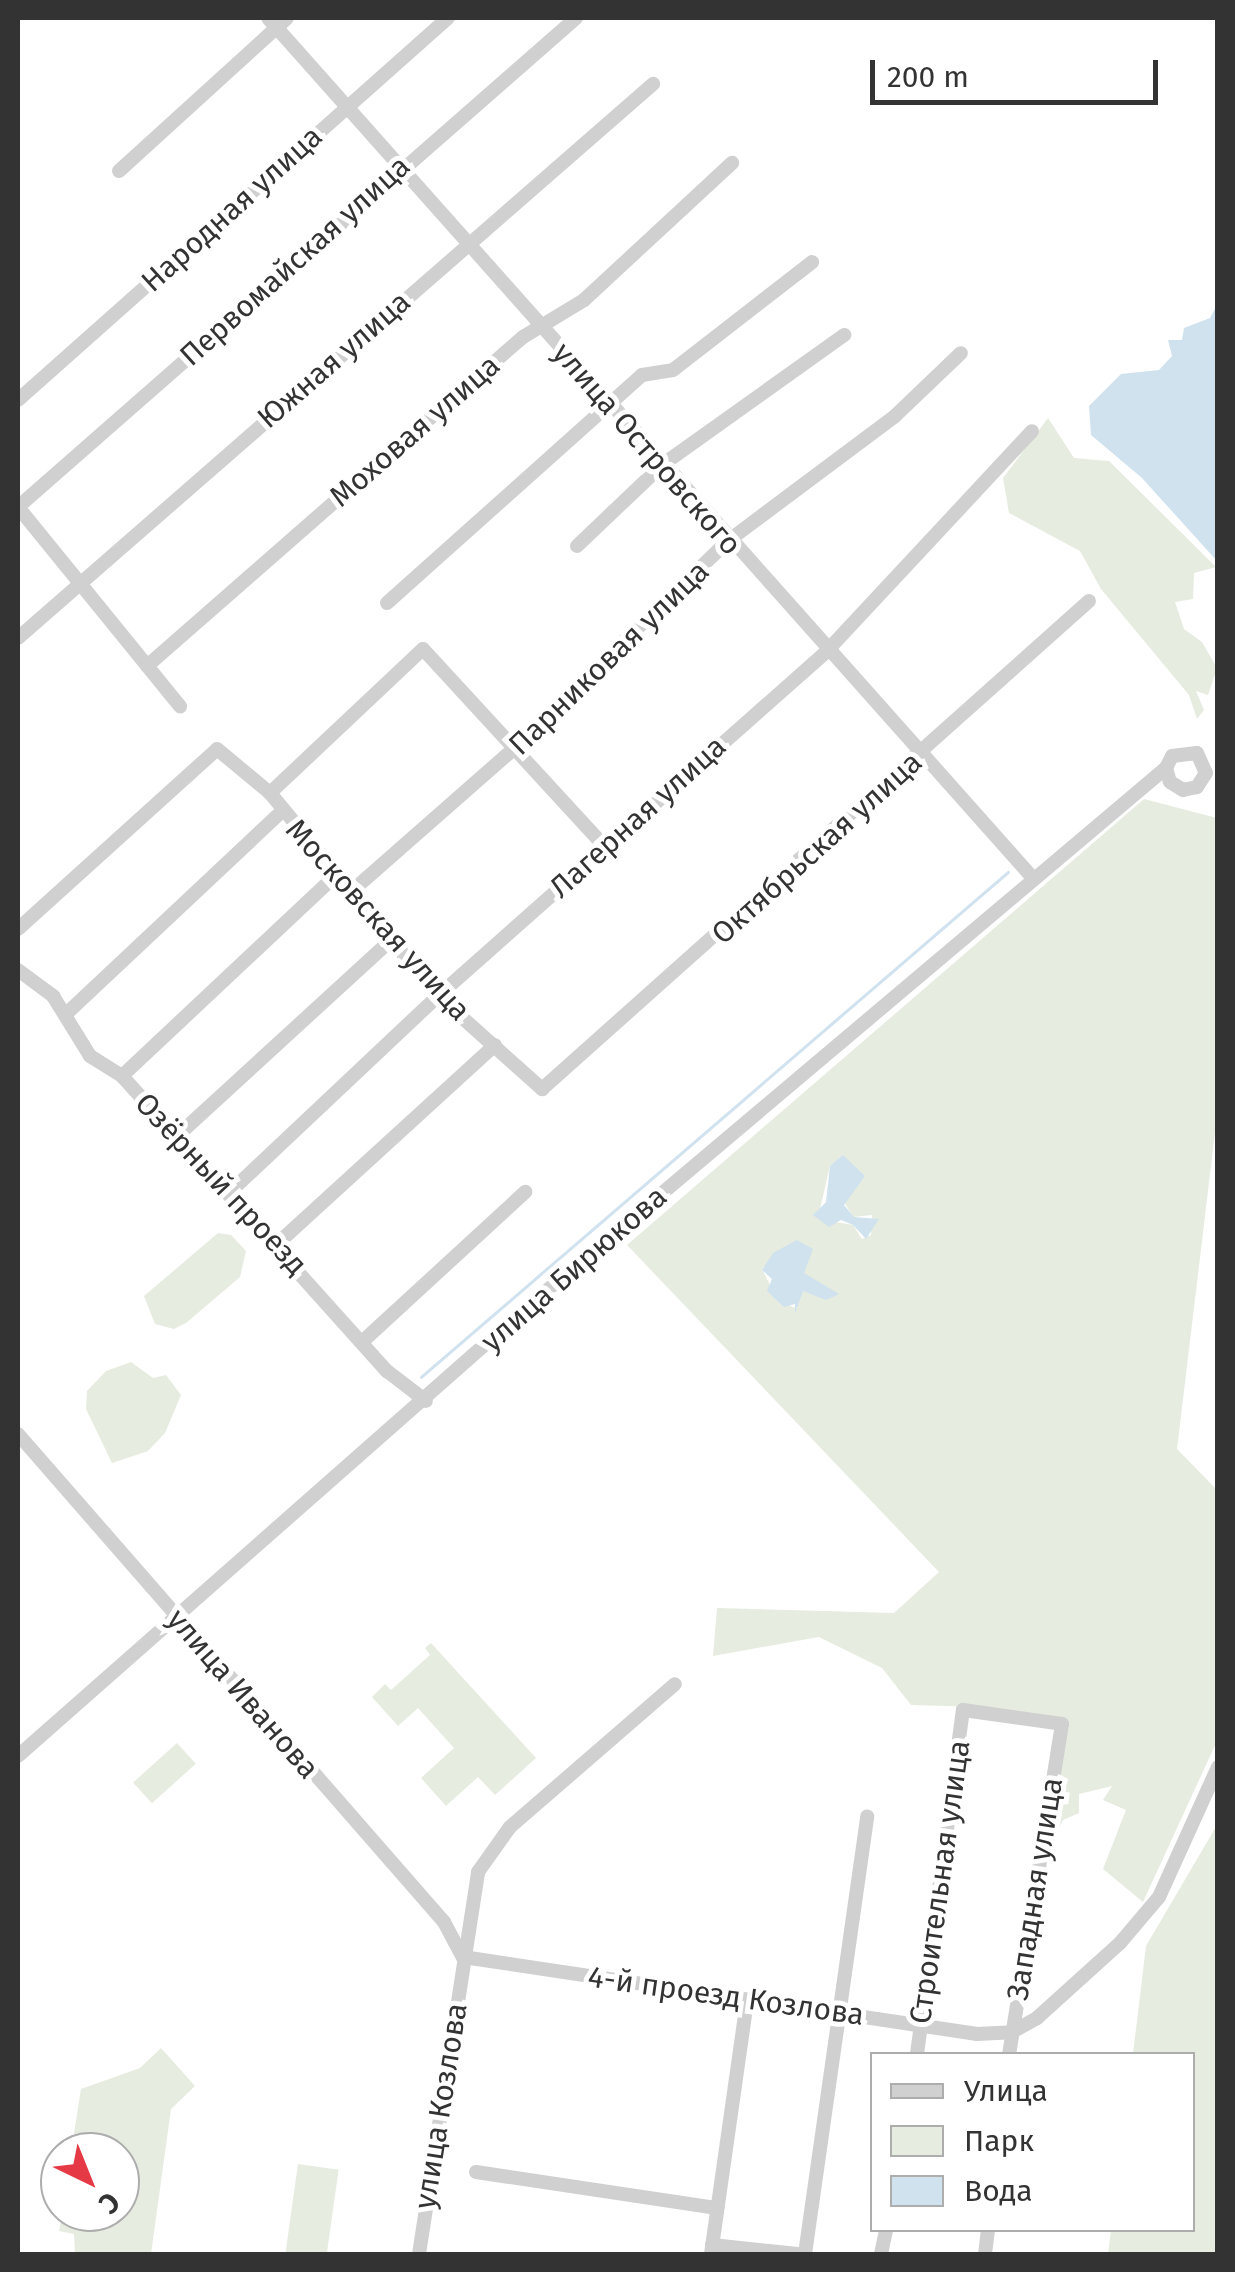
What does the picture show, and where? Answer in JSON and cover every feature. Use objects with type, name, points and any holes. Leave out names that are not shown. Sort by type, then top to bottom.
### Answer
[{"type":"street","name":"Народная улица","points":[[18,400],[448,18]]},
{"type":"street","name":"Первомайская улица","points":[[18,507],[400,167],[576,18]]},
{"type":"street","name":"улица Островского","points":[[277,20],[345,107],[608,406],[1031,876]]},
{"type":"street","points":[[119,171],[277,20]]},
{"type":"street","name":"Южная улица","points":[[18,638],[652,84]]},
{"type":"street","name":"Моховая улица","points":[[147,666],[540,328],[584,300],[732,163]]},
{"type":"street","points":[[387,603],[642,375],[673,370],[812,262]]},
{"type":"street","points":[[577,546],[662,465],[844,335]]},
{"type":"street","name":"Парниковая улица","points":[[353,890],[518,748],[728,541],[895,416],[960,353]]},
{"type":"street","name":"Лагерная улица","points":[[231,1191],[438,996],[826,652],[1032,431]]},
{"type":"street","points":[[18,507],[180,706]]},
{"type":"street","name":"Октябрьская улица","points":[[542,1090],[1090,602]]},
{"type":"street","points":[[270,793],[423,649],[604,846]]},
{"type":"street","name":"Московская улица","points":[[18,928],[217,749],[270,793],[280,813],[353,890],[438,996],[542,1090]]},
{"type":"street","name":"улица Бирюкова","points":[[18,1756],[1031,876],[1166,768],[1180,751],[1204,760],[1200,784],[1176,788]]},
{"type":"street","points":[[1138,790],[1176,788],[1166,768]]},
{"type":"street","points":[[66,1014],[280,813]]},
{"type":"street","points":[[122,1076],[336,876]]},
{"type":"street","points":[[176,1137],[392,939]]},
{"type":"street","name":"Озёрный проезд","points":[[18,970],[66,1014],[90,1056],[122,1076],[231,1191],[362,1342],[426,1401]]},
{"type":"street","points":[[277,1244],[495,1045]]},
{"type":"street","points":[[362,1342],[525,1192]]},
{"type":"street","name":"улица Иванова","points":[[18,1434],[444,1922],[463,1958]]},
{"type":"street","name":"улица Козлова","points":[[419,2254],[478,1872],[491,1847],[675,1684]]},
{"type":"street","name":"Строительная улица","points":[[917,2052],[963,1710],[1062,1724]]},
{"type":"street","name":"Западная улица","points":[[1010,2052],[1062,1724]]},
{"type":"street","points":[[1012,2032],[1120,1943],[1159,1898],[1218,1767]]},
{"type":"street","points":[[747,2000],[711,2250],[801,2254],[842,2012],[866,1816]]},
{"type":"street","name":"4-й проезд Козлова","points":[[463,1958],[989,2035],[1012,2032]]},
{"type":"street","points":[[476,2172],[717,2208]]},
{"type":"green space","points":[[1048,418],[1074,458],[1109,461],[1216,567],[1194,573],[1193,599],[1175,602],[1184,629],[1202,642],[1217,668],[1208,695],[1196,691],[1204,710],[1197,719],[1189,695],[1101,589],[1080,551],[1009,513],[1003,478]]},
{"type":"green space","points":[[1144,799],[1217,818],[1217,1116],[1177,1449],[1217,1490],[1217,1741],[1143,1902],[1103,1869],[1126,1810],[1103,1800],[1112,1786],[1079,1794],[1079,1813],[1063,1820],[1050,1846],[1068,1722],[983,1707],[911,1705],[882,1668],[819,1637],[713,1656],[717,1608],[894,1613],[939,1572],[627,1245]],"holes":[[[842,1158],[865,1176],[843,1200],[853,1217],[872,1215],[871,1235],[862,1239],[853,1225],[836,1222],[820,1209],[830,1166]],[[796,1241],[804,1274],[824,1289],[821,1295],[802,1291],[797,1309],[777,1299],[762,1269]]]},
{"type":"green space","points":[[218,1233],[231,1235],[246,1251],[240,1277],[186,1323],[174,1329],[155,1324],[144,1296]]},
{"type":"green space","points":[[131,1362],[153,1378],[166,1375],[181,1395],[165,1433],[148,1451],[112,1463],[86,1409],[87,1391],[106,1371]]},
{"type":"green space","points":[[431,1643],[536,1758],[495,1795],[478,1777],[446,1806],[421,1778],[454,1748],[418,1708],[398,1726],[372,1697],[385,1684],[391,1690],[430,1655],[425,1648]]},
{"type":"green space","points":[[177,1743],[196,1764],[152,1803],[133,1782]]},
{"type":"green space","points":[[1217,1825],[1217,2254],[1108,2254],[1111,2232],[1195,2232],[1195,2052],[1133,2052],[1146,1946]]},
{"type":"green space","points":[[161,2048],[195,2086],[171,2109],[151,2254],[75,2254],[74,2234],[64,2232],[140,2232],[140,2132],[74,2132],[81,2089],[140,2068]]},
{"type":"green space","points":[[298,2164],[339,2170],[327,2254],[285,2254]]},
{"type":"water","points":[[1217,305],[1217,561],[1142,478],[1091,435],[1089,406],[1121,374],[1159,370],[1172,356],[1168,340],[1182,340],[1184,328],[1210,318]]},
{"type":"water","points":[[843,1155],[865,1176],[844,1205],[854,1217],[879,1219],[866,1239],[853,1225],[841,1220],[829,1227],[813,1215],[826,1202],[830,1166]]},
{"type":"water","points":[[797,1240],[813,1249],[804,1273],[839,1294],[826,1300],[803,1291],[795,1314],[795,1304],[784,1307],[767,1291],[772,1279],[762,1270],[773,1253]]},
{"type":"waterway","points":[[421,1377],[1008,872]]}]
